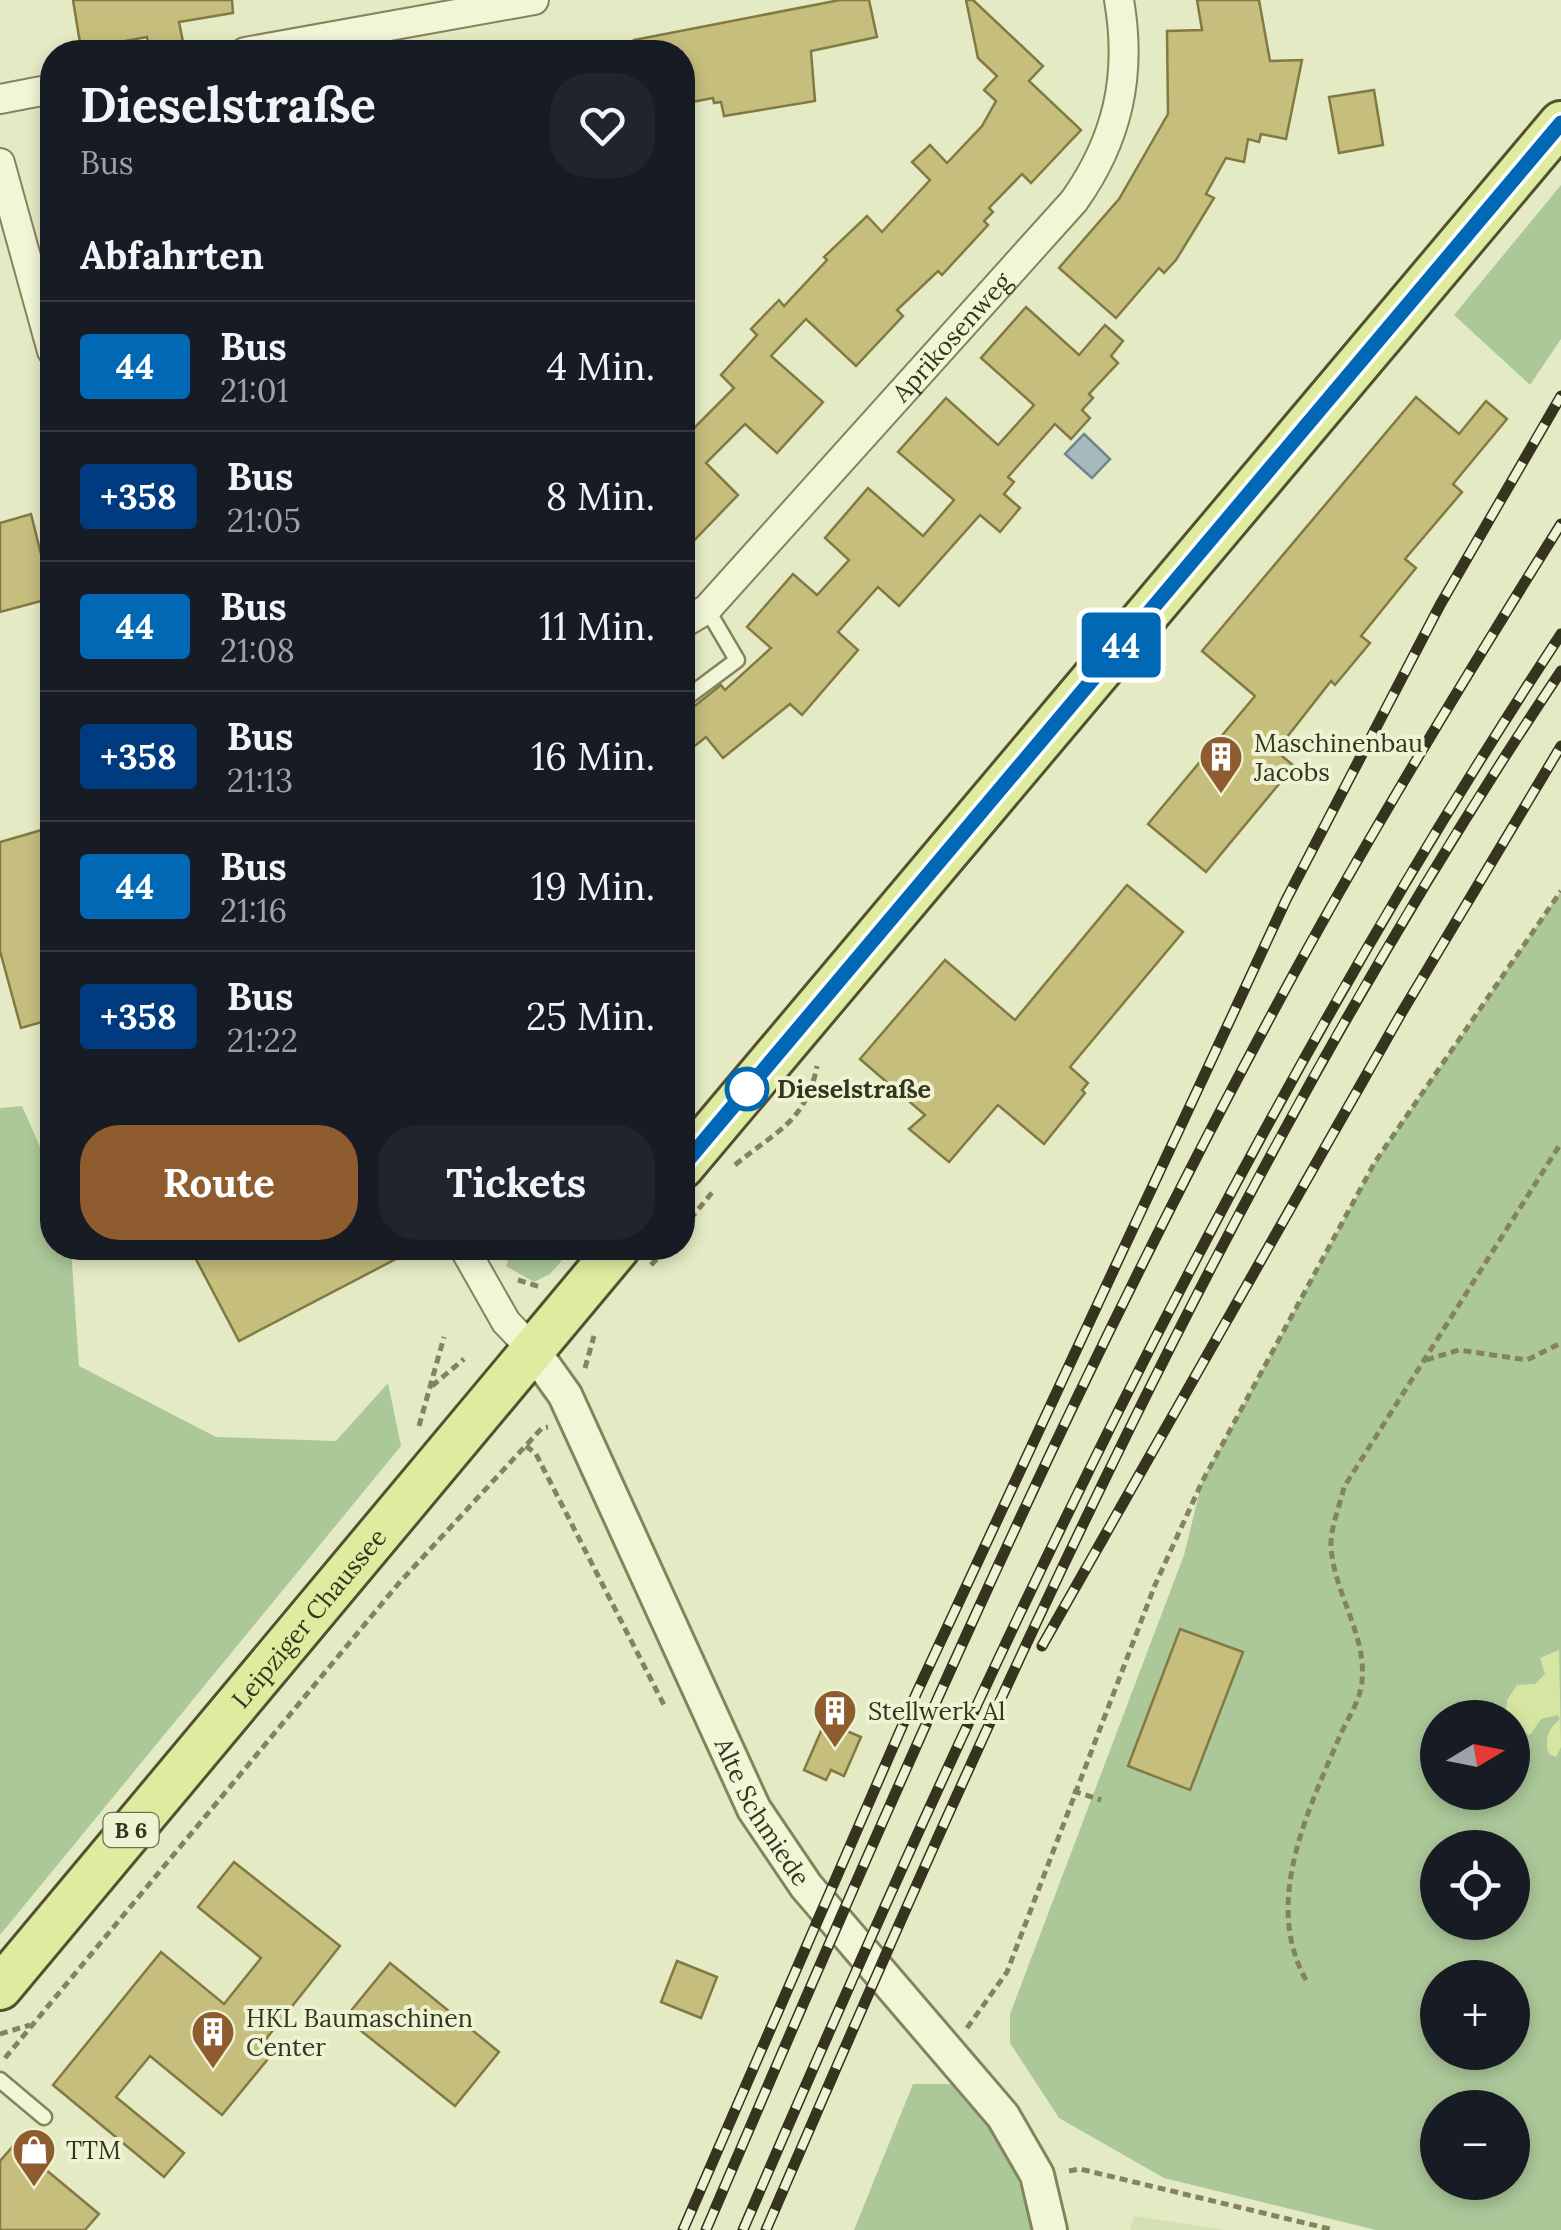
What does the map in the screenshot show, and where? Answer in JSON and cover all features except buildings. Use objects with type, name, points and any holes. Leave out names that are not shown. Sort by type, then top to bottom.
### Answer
[{"type":"main road","points":[[695,1152],[1561,124]]},
{"type":"main road","name":"Leipziger Chaussee","points":[[0,1988],[532,1349],[631,1260]]},
{"type":"street","points":[[318,40],[534,0]]},
{"type":"street","name":"Aprikosenweg","points":[[695,616],[707,609],[1074,201],[1099,166],[1122,93],[1119,0]]},
{"type":"street","points":[[0,99],[40,91]]},
{"type":"street","points":[[0,163],[40,308]]},
{"type":"street","points":[[471,1260],[506,1322],[532,1349]]},
{"type":"street","name":"Alte Schmiede","points":[[532,1349],[565,1395],[727,1752],[778,1850],[1003,2116],[1037,2174],[1050,2230]]},
{"type":"lane","points":[[695,692],[737,660],[707,609]]},
{"type":"lane","points":[[0,2080],[44,2117]]},
{"type":"path","points":[[950,2051],[1007,1972],[1154,1585],[1262,1365],[1376,1162],[1561,892]]},
{"type":"path","points":[[1306,1980],[1290,1951],[1287,1890],[1306,1820],[1362,1685],[1361,1650],[1348,1620],[1330,1545],[1344,1487],[1561,1144]]},
{"type":"path","points":[[507,1273],[536,1287],[550,1283]]},
{"type":"path","points":[[583,1385],[597,1332]]},
{"type":"path","points":[[417,1431],[444,1337]]},
{"type":"path","points":[[1426,1360],[1459,1350],[1528,1360],[1561,1344]]},
{"type":"path","points":[[432,1386],[464,1359]]},
{"type":"path","points":[[0,2064],[398,1584],[542,1428],[559,1433]]},
{"type":"path","points":[[526,1446],[536,1454],[664,1707]]},
{"type":"path","points":[[1073,1792],[1101,1800]]},
{"type":"path","points":[[0,2034],[32,2025]]},
{"type":"path","points":[[1037,2174],[1080,2169],[1334,2230]]},
{"type":"shaded area","points":[[1561,185],[1561,339],[1530,385],[1454,315]]},
{"type":"shaded area","points":[[1084,434],[1110,459],[1092,478],[1065,454]]},
{"type":"shaded area","points":[[1561,891],[1561,2230],[1376,2230],[1164,2178],[1059,2118],[1010,2043],[1010,2014],[1184,1555],[1202,1482],[1375,1162]]},
{"type":"shaded area","points":[[22,1106],[40,1147],[40,1260],[72,1260],[79,1366],[216,1437],[336,1441],[388,1383],[401,1446],[0,1935],[0,1108]]},
{"type":"shaded area","points":[[562,1260],[550,1274],[534,1282],[506,1266],[508,1262]]},
{"type":"shaded area","points":[[913,2084],[955,2084],[1005,2144],[1036,2230],[854,2230]]},
{"type":"shaded area","points":[[1134,2216],[1226,2230],[1130,2230]]},
{"type":"sand","points":[[1559,1650],[1561,1747],[1556,1757],[1549,1754],[1547,1739],[1560,1719],[1558,1715],[1541,1719],[1530,1735],[1530,1700],[1507,1700],[1517,1685],[1535,1684],[1545,1674],[1540,1658]]},
{"type":"railway","points":[[683,2230],[917,1692],[1286,900],[1440,605],[1561,396]]},
{"type":"railway","points":[[706,2230],[907,1768],[1119,1311],[1341,888],[1561,524]]},
{"type":"railway","points":[[743,2230],[924,1819],[1117,1414],[1327,1017],[1441,824],[1561,634]]},
{"type":"railway","points":[[766,2230],[1033,1630],[1227,1237],[1332,1044],[1443,855],[1561,671]]},
{"type":"railway","points":[[1042,1646],[1402,1012],[1561,746]]},
{"type":"bus line","name":"44","points":[[695,1151],[1561,123]]},
{"type":"place","name":"Maschinenbau Jacobs","points":[[1221,795]]},
{"type":"place","name":"Dieselstraße","points":[[747,1089]]},
{"type":"place","name":"Stellwerk Al","points":[[835,1749]]},
{"type":"place","name":"HKL Baumaschinen Center","points":[[213,2070]]},
{"type":"place","name":"TTM","points":[[34,2188]]}]
